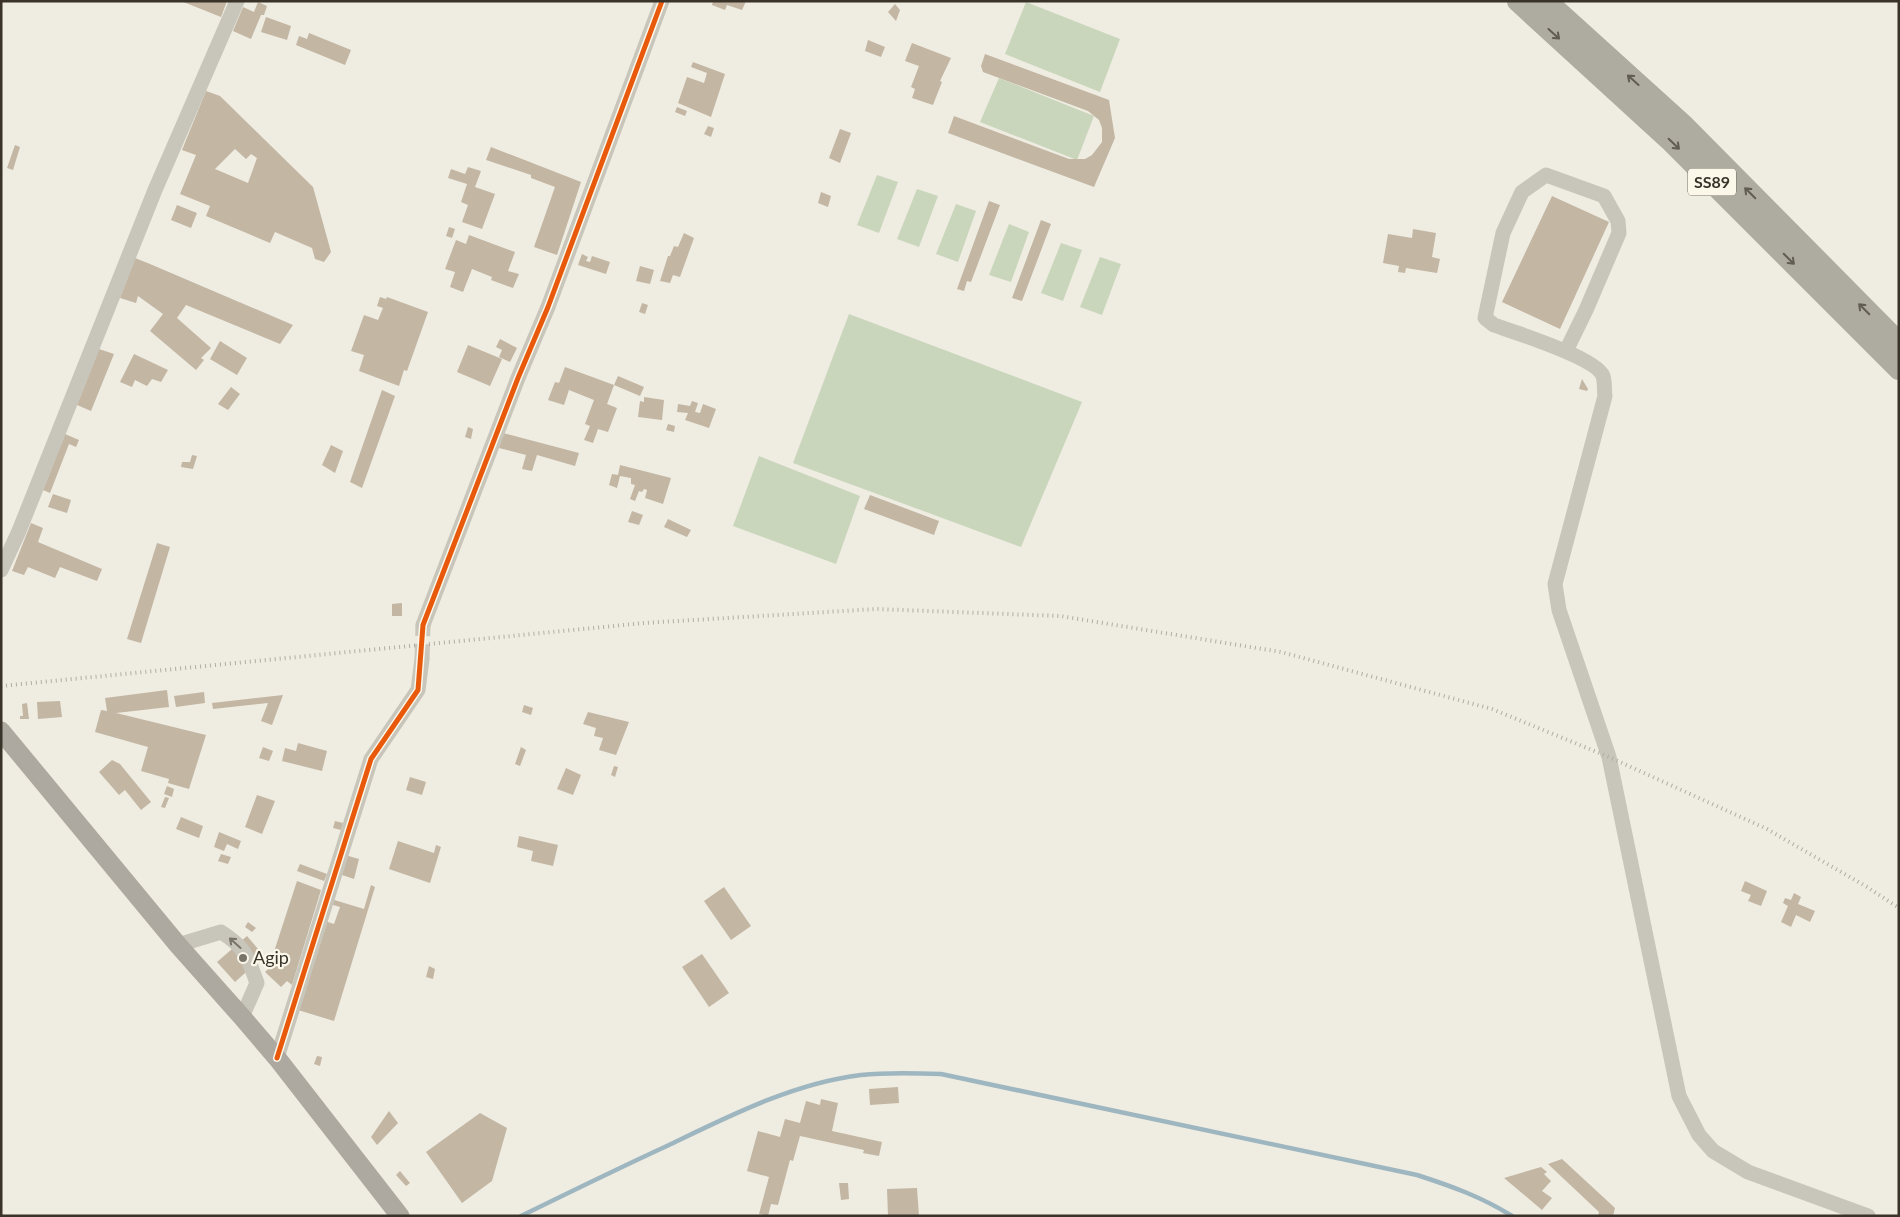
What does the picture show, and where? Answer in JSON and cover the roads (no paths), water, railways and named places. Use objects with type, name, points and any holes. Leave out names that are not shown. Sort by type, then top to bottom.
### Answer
[{"type":"highway","name":"SS89","points":[[1518,1],[1672,142],[1899,369]]},
{"type":"highway","name":"SS89","points":[[1546,1],[1684,126],[1899,343]]},
{"type":"main road","points":[[4,737],[178,945],[277,1058],[395,1212]]},
{"type":"street","points":[[1,570],[19,531],[155,190],[237,1]]},
{"type":"street","points":[[423,625],[518,378],[548,307],[662,1]]},
{"type":"street","points":[[1566,351],[1619,233],[1618,221],[1604,196],[1546,175],[1522,192],[1503,233],[1485,318],[1494,325],[1566,351],[1602,375],[1605,396],[1555,584],[1559,610],[1609,757],[1679,1096],[1699,1135],[1712,1151],[1748,1172],[1868,1216]]},
{"type":"street","points":[[277,1058],[371,759],[418,690],[422,659]]},
{"type":"street","points":[[178,945],[221,932],[233,940],[246,953],[257,983],[242,1017]]},
{"type":"waterway","points":[[521,1216],[762,1102],[811,1085],[836,1079],[881,1073],[941,1074],[1417,1175],[1466,1192],[1512,1216]]},
{"type":"tunnel","points":[[422,659],[423,625]]},
{"type":"railway","points":[[1,686],[644,623],[876,609],[1060,616],[1281,652],[1492,709],[1609,757],[1767,829],[1867,887],[1899,908]]},
{"type":"place","name":"Agip","points":[[243,958]]}]
